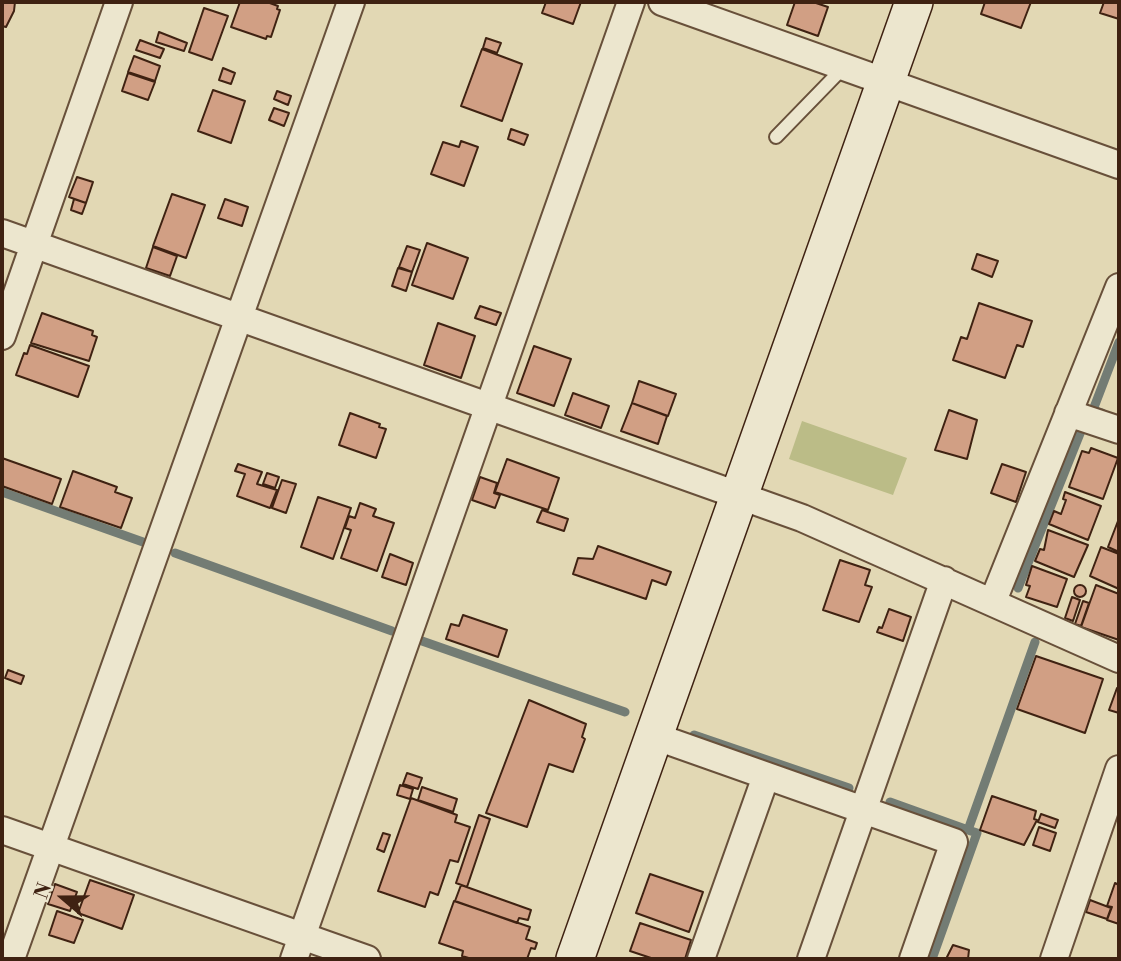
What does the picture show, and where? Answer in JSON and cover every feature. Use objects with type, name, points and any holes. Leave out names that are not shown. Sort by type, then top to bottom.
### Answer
[{"type":"street","points":[[2,336],[119,2]]},
{"type":"street","points":[[11,959],[351,2]]},
{"type":"street","points":[[298,948],[631,2]]},
{"type":"street","points":[[662,2],[1119,165]]},
{"type":"street","points":[[575,959],[914,2]]},
{"type":"street","points":[[2,233],[802,518],[1119,659]]},
{"type":"street","points":[[993,601],[1119,287]]},
{"type":"street","points":[[1069,413],[1119,430]]},
{"type":"street","points":[[811,959],[944,580]]},
{"type":"street","points":[[654,736],[954,842],[914,959]]},
{"type":"street","points":[[1054,959],[1119,769]]},
{"type":"street","points":[[701,959],[766,776]]},
{"type":"street","points":[[2,830],[51,847],[298,948],[367,959]]},
{"type":"lane","points":[[776,137],[845,66]]},
{"type":"green space","points":[[802,421],[907,458],[893,495],[789,459]]},
{"type":"building","points":[[2,2],[15,2],[14,11],[6,27],[2,26]]},
{"type":"building","points":[[240,2],[267,2],[278,6],[277,9],[280,10],[271,37],[267,36],[266,39],[231,27]]},
{"type":"building","points":[[546,2],[581,2],[573,24],[542,13]]},
{"type":"building","points":[[795,2],[813,2],[828,7],[818,36],[787,25]]},
{"type":"building","points":[[985,2],[1031,2],[1021,28],[981,14]]},
{"type":"building","points":[[1104,2],[1119,2],[1119,19],[1100,13]]},
{"type":"building","points":[[204,8],[228,16],[212,60],[189,52]]},
{"type":"building","points":[[159,32],[187,43],[184,51],[156,42]]},
{"type":"building","points":[[486,38],[501,43],[497,53],[483,48]]},
{"type":"building","points":[[140,40],[164,49],[160,58],[136,50]]},
{"type":"building","points":[[482,49],[522,64],[502,121],[461,106]]},
{"type":"building","points":[[134,56],[160,66],[155,81],[128,72]]},
{"type":"building","points":[[223,68],[235,73],[231,84],[219,80]]},
{"type":"building","points":[[128,73],[155,82],[148,100],[122,91]]},
{"type":"building","points":[[213,90],[245,101],[231,143],[198,131]]},
{"type":"building","points":[[277,91],[291,96],[288,105],[274,99]]},
{"type":"building","points":[[274,108],[289,113],[284,126],[269,120]]},
{"type":"building","points":[[511,129],[528,135],[524,145],[508,139]]},
{"type":"building","points":[[461,141],[478,147],[464,186],[431,174],[443,142],[459,147]]},
{"type":"building","points":[[77,177],[93,182],[86,203],[69,197]]},
{"type":"building","points":[[172,194],[205,205],[186,258],[153,246]]},
{"type":"building","points":[[74,199],[86,203],[82,214],[71,210]]},
{"type":"building","points":[[225,199],[248,207],[242,226],[218,218]]},
{"type":"building","points":[[427,243],[468,258],[453,299],[412,285]]},
{"type":"building","points":[[407,246],[420,250],[412,272],[399,267]]},
{"type":"building","points":[[153,247],[177,256],[170,276],[146,268]]},
{"type":"building","points":[[977,254],[998,261],[992,277],[972,269]]},
{"type":"building","points":[[398,268],[412,272],[406,291],[392,286]]},
{"type":"building","points":[[979,303],[1032,321],[1023,347],[1017,345],[1005,378],[953,360],[961,337],[967,339]]},
{"type":"building","points":[[480,306],[501,313],[496,325],[475,318]]},
{"type":"building","points":[[42,313],[93,331],[92,335],[97,337],[89,361],[31,343]]},
{"type":"building","points":[[438,323],[475,336],[461,378],[424,365]]},
{"type":"building","points":[[30,345],[89,366],[78,397],[16,375]]},
{"type":"building","points":[[534,346],[571,359],[554,406],[517,393]]},
{"type":"building","points":[[639,381],[676,394],[668,416],[632,403]]},
{"type":"building","points":[[573,393],[609,406],[601,428],[565,415]]},
{"type":"building","points":[[632,403],[667,416],[658,444],[621,431]]},
{"type":"building","points":[[949,410],[977,420],[967,459],[935,450]]},
{"type":"building","points":[[350,413],[380,424],[379,427],[386,429],[376,458],[339,445]]},
{"type":"building","points":[[1091,448],[1118,458],[1103,499],[1069,487],[1082,451],[1089,453]]},
{"type":"building","points":[[2,458],[61,479],[52,504],[2,486]]},
{"type":"building","points":[[507,459],[559,478],[548,510],[495,492]]},
{"type":"building","points":[[238,464],[262,472],[257,484],[277,490],[270,508],[237,496],[245,474],[235,471]]},
{"type":"building","points":[[1002,464],[1026,472],[1016,502],[991,493]]},
{"type":"building","points":[[73,471],[117,487],[115,492],[132,498],[121,528],[60,507]]},
{"type":"building","points":[[267,473],[279,477],[275,488],[263,484]]},
{"type":"building","points":[[480,477],[497,483],[494,493],[500,495],[495,508],[472,500]]},
{"type":"building","points":[[282,480],[296,484],[286,513],[272,508]]},
{"type":"building","points":[[1065,492],[1101,506],[1088,540],[1049,524],[1054,511],[1061,514],[1066,500],[1063,499]]},
{"type":"building","points":[[318,497],[351,508],[333,559],[301,547]]},
{"type":"building","points":[[360,503],[376,509],[373,516],[394,523],[377,571],[341,558],[351,530],[345,528],[349,516],[355,518]]},
{"type":"building","points":[[542,510],[568,519],[564,531],[537,522]]},
{"type":"building","points":[[1119,521],[1119,552],[1108,547]]},
{"type":"building","points":[[1048,530],[1088,545],[1074,577],[1035,561],[1040,549],[1044,550]]},
{"type":"building","points":[[598,546],[671,572],[666,585],[652,580],[646,599],[573,574],[578,558],[593,559]]},
{"type":"building","points":[[1101,547],[1119,554],[1119,589],[1090,576]]},
{"type":"building","points":[[390,554],[413,563],[406,585],[382,577]]},
{"type":"building","points":[[840,560],[870,570],[865,585],[872,587],[859,622],[823,610]]},
{"type":"building","points":[[1032,566],[1067,579],[1057,607],[1026,597],[1030,586],[1026,585]]},
{"type":"building","points":[[1096,585],[1119,594],[1119,640],[1081,627]]},
{"type":"building","points":[[1075,586],[1085,586],[1085,596],[1075,596]]},
{"type":"building","points":[[1072,597],[1080,600],[1073,621],[1065,618]]},
{"type":"building","points":[[1083,601],[1089,603],[1081,626],[1075,624]]},
{"type":"building","points":[[889,609],[911,617],[903,641],[877,632],[879,627],[882,628]]},
{"type":"building","points":[[463,615],[507,630],[498,657],[446,639],[451,624],[459,626]]},
{"type":"building","points":[[1036,656],[1103,679],[1085,733],[1017,709]]},
{"type":"building","points":[[8,670],[24,676],[21,684],[5,678]]},
{"type":"building","points":[[1117,688],[1119,689],[1119,713],[1109,710]]},
{"type":"building","points":[[529,700],[586,724],[582,737],[585,739],[573,772],[549,764],[527,827],[486,813]]},
{"type":"building","points":[[407,773],[422,778],[418,789],[403,784]]},
{"type":"building","points":[[400,785],[413,789],[410,799],[397,795]]},
{"type":"building","points":[[422,787],[457,799],[453,812],[418,800]]},
{"type":"building","points":[[992,796],[1036,811],[1034,819],[1037,820],[1024,845],[980,830]]},
{"type":"building","points":[[411,798],[457,815],[455,822],[470,827],[458,862],[450,860],[438,895],[430,892],[425,907],[378,891]]},
{"type":"building","points":[[1041,814],[1058,820],[1055,828],[1038,822]]},
{"type":"building","points":[[479,815],[490,819],[467,887],[456,883]]},
{"type":"building","points":[[1039,827],[1056,833],[1050,851],[1033,845]]},
{"type":"building","points":[[383,833],[390,835],[384,852],[377,849]]},
{"type":"building","points":[[650,874],[703,892],[689,932],[636,913]]},
{"type":"building","points":[[90,880],[134,895],[122,929],[78,913]]},
{"type":"building","points":[[1115,883],[1119,885],[1119,924],[1107,920],[1112,907],[1107,906]]},
{"type":"building","points":[[55,884],[77,892],[70,911],[48,904]]},
{"type":"building","points":[[461,885],[531,910],[528,920],[519,918],[517,923],[455,901]]},
{"type":"building","points":[[1090,900],[1111,908],[1107,919],[1086,912]]},
{"type":"building","points":[[454,901],[530,927],[526,939],[537,943],[535,949],[531,948],[527,959],[472,959],[462,956],[463,951],[439,943]]},
{"type":"building","points":[[57,911],[83,920],[74,943],[49,935]]},
{"type":"building","points":[[640,923],[691,940],[685,959],[654,959],[630,951]]},
{"type":"building","points":[[953,945],[969,950],[968,959],[946,959]]},
{"type":"waterway","points":[[1102,413],[1093,410],[1119,342]]},
{"type":"waterway","points":[[1018,588],[1081,431]]},
{"type":"waterway","points":[[2,492],[143,542]]},
{"type":"waterway","points":[[175,553],[392,631]]},
{"type":"waterway","points":[[422,641],[625,712]]},
{"type":"waterway","points":[[932,959],[977,833],[968,830],[1035,642]]},
{"type":"waterway","points":[[694,735],[849,788]]},
{"type":"waterway","points":[[890,802],[968,830]]}]
